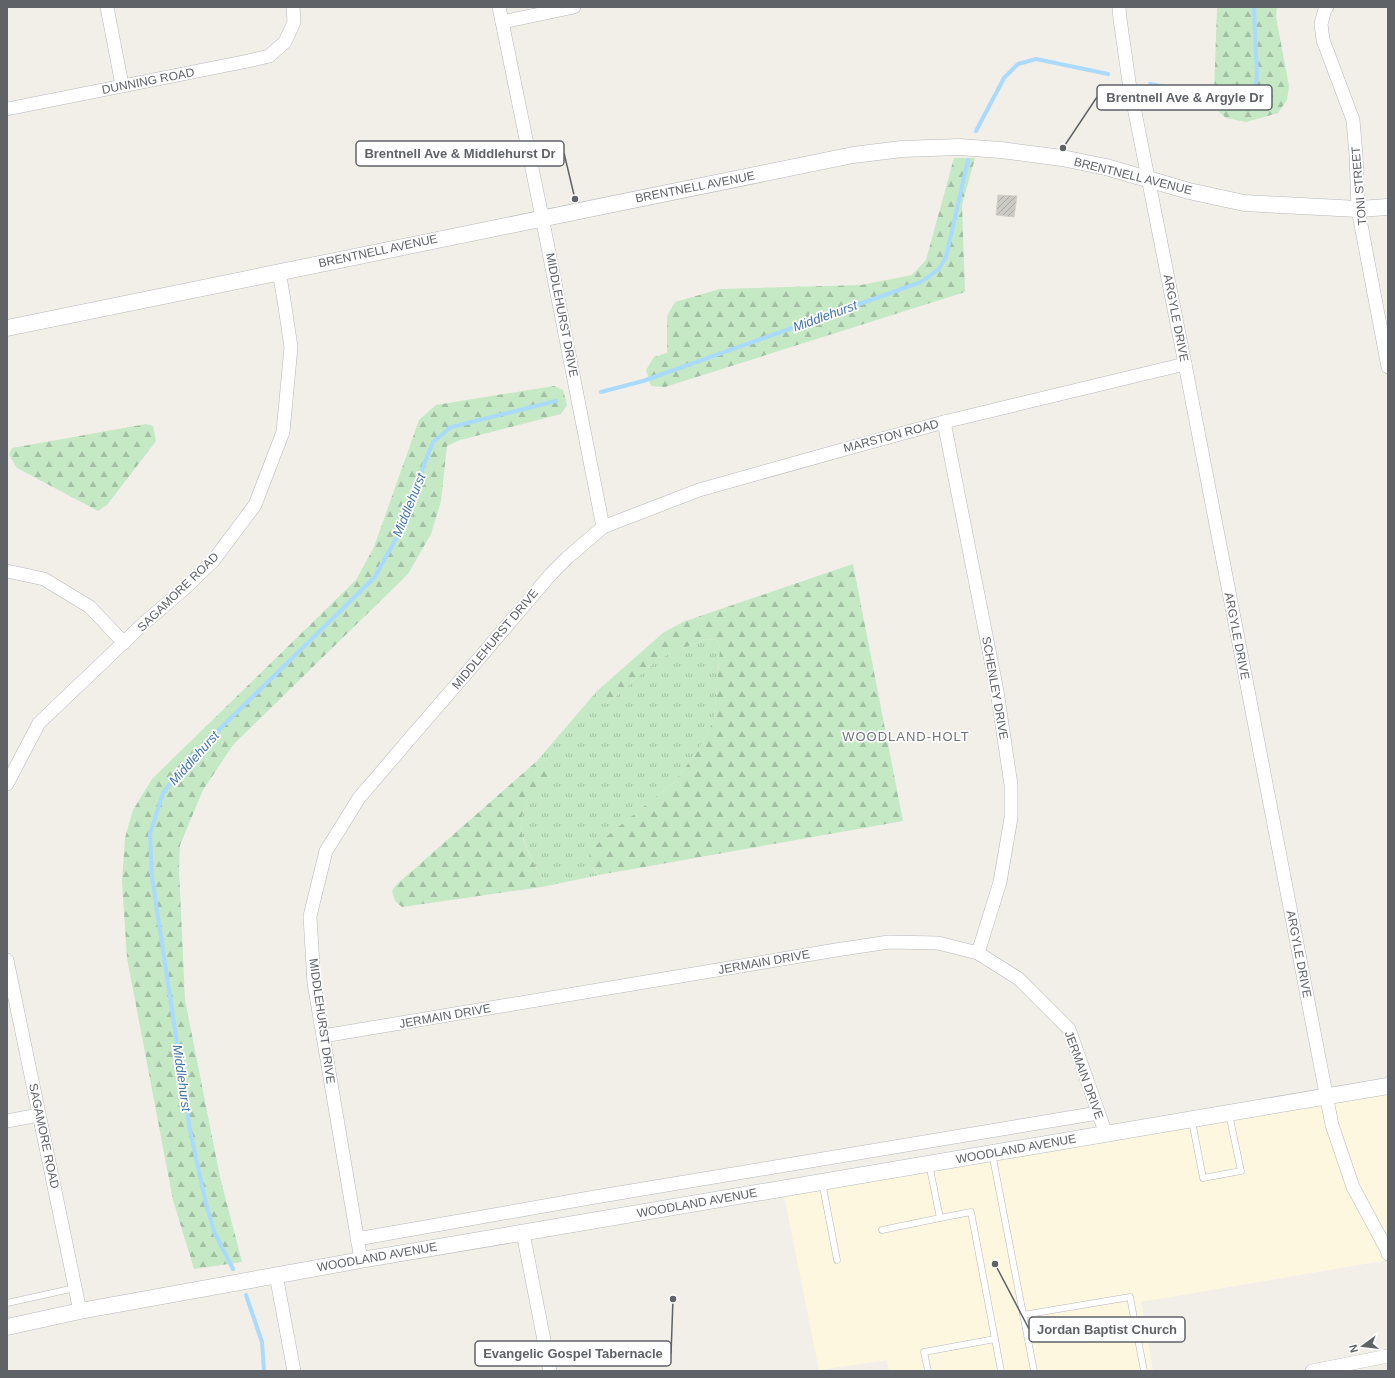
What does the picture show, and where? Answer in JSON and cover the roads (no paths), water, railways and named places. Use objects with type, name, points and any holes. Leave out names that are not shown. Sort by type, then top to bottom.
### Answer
[{"type":"street","points":[[107,7],[122,85]]},
{"type":"street","name":"DUNNING ROAD","points":[[7,109],[269,56],[285,42],[294,22],[293,7]]},
{"type":"street","name":"MIDDLEHURST DRIVE","points":[[361,1260],[314,983],[310,916],[326,851],[359,798],[551,574],[566,558],[603,526],[499,7]]},
{"type":"street","points":[[502,22],[574,7]]},
{"type":"street","name":"ARGYLE DRIVE","points":[[1119,7],[1129,82],[1332,1125],[1353,1187],[1388,1254]]},
{"type":"street","name":"TONI STREET","points":[[1326,8],[1321,24],[1323,40],[1353,120],[1358,209],[1388,367]]},
{"type":"street","name":"BRENTNELL AVENUE","points":[[7,328],[853,154],[902,149],[959,147],[1001,150],[1062,158],[1098,165],[1149,180],[1244,203],[1358,209],[1388,207]]},
{"type":"street","name":"SAGAMORE ROAD","points":[[7,784],[39,723],[143,624],[213,562],[255,505],[283,432],[291,347],[279,272]]},
{"type":"street","name":"MARSTON ROAD","points":[[603,526],[699,490],[944,422],[1185,364]]},
{"type":"street","name":"SCHENLEY DRIVE","points":[[944,422],[998,691],[1011,785],[1011,818],[1000,882],[978,953]]},
{"type":"street","points":[[7,571],[44,579],[90,606],[124,643]]},
{"type":"street","name":"JERMAIN DRIVE","points":[[323,1036],[889,942],[938,943],[978,953],[1019,979],[1069,1028],[1106,1134]]},
{"type":"street","name":"SAGAMORE ROAD","points":[[7,960],[80,1311]]},
{"type":"street","name":"WOODLAND AVENUE","points":[[7,1327],[80,1311],[361,1260],[1388,1086]]},
{"type":"street","points":[[357,1239],[603,1195],[1098,1113]]},
{"type":"street","points":[[7,1122],[39,1115]]},
{"type":"street","points":[[523,1233],[550,1371]]},
{"type":"street","points":[[276,1275],[294,1371]]},
{"type":"street","points":[[1312,1371],[1388,1356]]},
{"type":"lane","points":[[1191,1119],[1203,1178],[1241,1171],[1229,1113]]},
{"type":"lane","points":[[992,1153],[1034,1371]]},
{"type":"lane","points":[[929,1164],[940,1218]]},
{"type":"lane","points":[[822,1182],[837,1260]]},
{"type":"lane","points":[[882,1230],[971,1212],[1001,1371]]},
{"type":"lane","points":[[7,1303],[75,1288]]},
{"type":"lane","points":[[1022,1314],[1130,1297],[1144,1371]]},
{"type":"lane","points":[[928,1371],[924,1352],[995,1339]]},
{"type":"waterway","name":"Middlehurst","points":[[1150,84],[1232,99],[1248,97],[1255,87],[1257,76],[1254,7]]},
{"type":"waterway","name":"Middlehurst","points":[[976,131],[1004,78],[1018,64],[1036,59],[1108,74]]},
{"type":"waterway","name":"Middlehurst","points":[[601,392],[643,381],[921,282],[939,269],[946,257],[968,160]]},
{"type":"waterway","name":"Middlehurst","points":[[233,1269],[215,1234],[206,1204],[190,1130],[152,877],[150,834],[163,793],[191,757],[375,577],[404,524],[433,442],[451,427],[556,401]]},
{"type":"waterway","name":"Middlehurst","points":[[246,1295],[262,1342],[264,1371]]},
{"type":"place","name":"Brentnell Ave & Argyle Dr","points":[[1063,148]]},
{"type":"place","name":"Brentnell Ave & Middlehurst Dr","points":[[575,199]]},
{"type":"place","name":"Jordan Baptist Church","points":[[995,1264]]},
{"type":"place","name":"Evangelic Gospel Tabernacle","points":[[673,1299]]},
{"type":"district","name":"WOODLAND-HOLT","points":[[906,736]]}]
